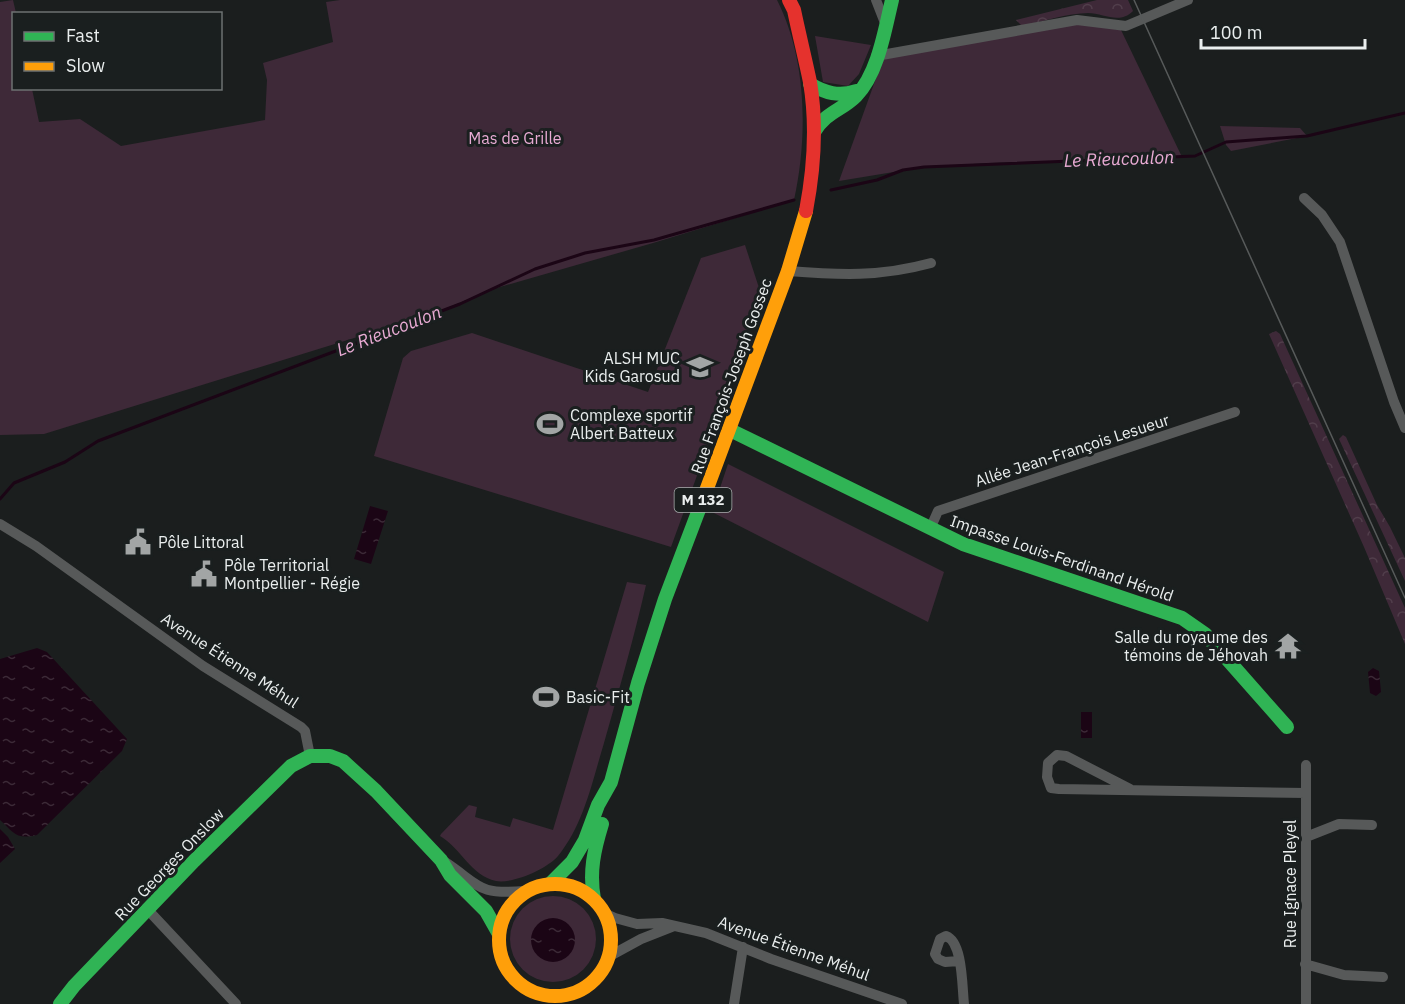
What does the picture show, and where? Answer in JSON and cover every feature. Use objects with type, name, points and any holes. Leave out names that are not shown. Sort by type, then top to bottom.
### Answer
[{"type":"street","points":[[789,0],[794,10],[810,84],[827,93],[847,95],[865,84]]},
{"type":"street","points":[[876,0],[885,23]]},
{"type":"street","points":[[813,132],[818,123],[831,111],[857,96],[865,84],[876,56],[892,0]]},
{"type":"street","points":[[876,56],[1077,20],[1126,26],[1188,0]]},
{"type":"street","name":"M 132","points":[[810,84],[813,132]]},
{"type":"street","name":"Rue François-Joseph Gossec","points":[[594,899],[590,867],[607,809],[611,782],[665,600],[730,430],[788,271],[804,220],[811,185],[813,132]]},
{"type":"street","points":[[1304,198],[1322,215],[1340,242],[1394,402],[1405,428]]},
{"type":"street","points":[[788,271],[877,274],[901,271],[931,263]]},
{"type":"street","name":"Allée Jean-François Lesueur","points":[[930,529],[938,511],[1235,412]]},
{"type":"street","name":"Impasse Louis-Ferdinand Hérold","points":[[730,430],[963,544],[1182,618],[1205,634],[1287,727]]},
{"type":"street","name":"Avenue Étienne Méhul","points":[[0,524],[36,546],[213,672],[301,727],[305,731],[310,756]]},
{"type":"street","points":[[1130,789],[1066,756],[1057,755],[1048,763],[1047,777],[1051,788],[1306,793]]},
{"type":"street","points":[[310,756],[330,756],[344,761],[376,791],[441,860],[455,880],[486,910],[499,934]]},
{"type":"street","name":"Rue Georges Onslow","points":[[60,1004],[74,986],[148,909],[291,766],[310,756]]},
{"type":"street","name":"Rue Ignace Pleyel","points":[[1306,765],[1306,1004]]},
{"type":"street","name":"Rue François-Joseph Gossec","points":[[550,884],[572,862],[585,840],[598,805],[611,782]]},
{"type":"street","points":[[1306,837],[1339,824],[1372,825]]},
{"type":"street","points":[[441,860],[472,884],[488,891],[498,893],[525,891],[550,884],[579,889],[594,899],[604,913],[609,930],[608,957],[602,970],[592,981],[567,999],[542,994],[524,987]]},
{"type":"street","points":[[525,891],[509,907],[502,920],[499,934],[500,951],[506,967],[524,987],[534,1004]]},
{"type":"street","points":[[148,909],[236,1004]]},
{"type":"street","name":"Avenue Étienne Méhul","points":[[604,913],[637,924],[662,923],[706,933],[902,1004]]},
{"type":"street","points":[[608,957],[641,939],[674,926]]},
{"type":"street","points":[[734,1004],[743,947]]},
{"type":"street","points":[[959,961],[964,1004]]},
{"type":"street","points":[[1305,964],[1344,975],[1383,977]]},
{"type":"green space","name":"Mas de Grille","points":[[13,0],[16,12],[12,12],[12,90],[32,90],[39,122],[80,119],[121,146],[265,120],[267,80],[263,63],[333,42],[326,2],[340,0],[777,0],[794,47],[802,98],[801,150],[794,200],[493,289],[410,323],[409,321],[44,434],[0,435],[0,2]]},
{"type":"green space","points":[[1097,0],[1128,0],[1133,11],[1117,18],[1094,13],[1072,14],[1022,26],[1016,20]]},
{"type":"green space","points":[[1077,24],[1121,30],[1182,157],[924,167],[839,181],[883,59]]},
{"type":"green space","points":[[815,36],[871,45],[859,74],[848,86],[823,82]]},
{"type":"green space","points":[[1220,126],[1300,128],[1307,136],[1231,151],[1226,145]]},
{"type":"green space","name":"Complexe sportif Albert Batteux","points":[[745,245],[762,297],[671,547],[374,456],[403,358],[411,351],[472,333],[648,392],[701,258]]},
{"type":"green space","points":[[1276,331],[1280,334],[1405,608],[1405,644],[1269,334]]},
{"type":"green space","points":[[1343,435],[1405,558],[1405,581],[1339,439]]},
{"type":"green space","points":[[728,464],[944,572],[928,622],[712,512]]},
{"type":"green space","points":[[627,582],[646,585],[626,664],[581,816],[567,844],[553,861],[520,878],[496,881],[487,878],[473,868],[454,847],[440,836],[469,805],[477,807],[475,817],[510,827],[513,818],[553,830]]},
{"type":"green space","points":[[545,896],[561,896],[584,908],[593,922],[596,939],[593,956],[584,970],[561,982],[545,982],[529,975],[517,963],[510,947],[510,931],[517,915],[529,903]]},
{"type":"water","points":[[370,506],[388,511],[371,564],[354,559]]},
{"type":"water","points":[[37,648],[47,652],[127,739],[122,751],[37,835],[24,837],[12,832],[0,820],[0,659]]},
{"type":"water","points":[[1373,668],[1379,671],[1381,692],[1376,696],[1370,693],[1368,672]]},
{"type":"water","points":[[1081,712],[1092,712],[1092,738],[1081,738]]},
{"type":"water","points":[[0,829],[15,849],[0,863]]},
{"type":"water","points":[[553,918],[562,919],[569,924],[574,931],[574,949],[569,956],[562,961],[553,962],[544,961],[537,956],[532,949],[531,940],[532,931],[537,924],[544,919]]},
{"type":"waterway","name":"Le Rieucoulon","points":[[831,190],[877,180],[903,170],[924,167],[1195,156],[1226,142],[1307,136],[1405,113]]},
{"type":"waterway","name":"Le Rieucoulon","points":[[0,499],[14,483],[65,462],[98,441],[460,304],[535,269],[585,253],[654,240],[794,200]]},
{"type":"tram line","points":[[1134,0],[1405,598]]},
{"type":"traffic: fast","points":[[814,132],[829,115],[850,101],[864,87],[880,51],[892,0]]},
{"type":"traffic: fast","points":[[810,84],[832,93],[844,94],[856,91]]},
{"type":"traffic: fast","points":[[730,430],[963,544],[1182,618],[1205,634],[1287,727]]},
{"type":"traffic: fast","points":[[550,884],[572,862],[585,840],[598,805],[611,782],[638,683],[665,599],[703,499]]},
{"type":"traffic: fast","points":[[60,1004],[74,986],[194,861],[291,766],[310,756],[330,756],[343,761],[376,791],[441,860],[450,875],[486,911],[499,934]]},
{"type":"traffic: fast","points":[[594,899],[593,861],[602,824]]},
{"type":"traffic: slow","points":[[703,499],[788,271],[806,211]]},
{"type":"traffic: slow","points":[[555,884],[576,889],[594,901],[606,919],[611,940],[606,961],[594,979],[576,991],[555,996],[534,991],[516,979],[504,961],[499,940],[504,919],[516,901],[534,889],[555,884]]},
{"type":"traffic: jam","points":[[789,0],[794,10],[812,98],[814,146],[806,211]]},
{"type":"place","name":"ALSH MUC Kids Garosud","points":[[700,367]]},
{"type":"place","name":"Complexe sportif Albert Batteux","points":[[550,424]]},
{"type":"place","name":"Pôle Littoral","points":[[138,542]]},
{"type":"place","name":"Pôle Territorial Montpellier - Régie","points":[[204,574]]},
{"type":"place","name":"Salle du royaume des témoins de Jéhovah","points":[[1288,646]]},
{"type":"place","name":"Basic-Fit","points":[[546,697]]}]
